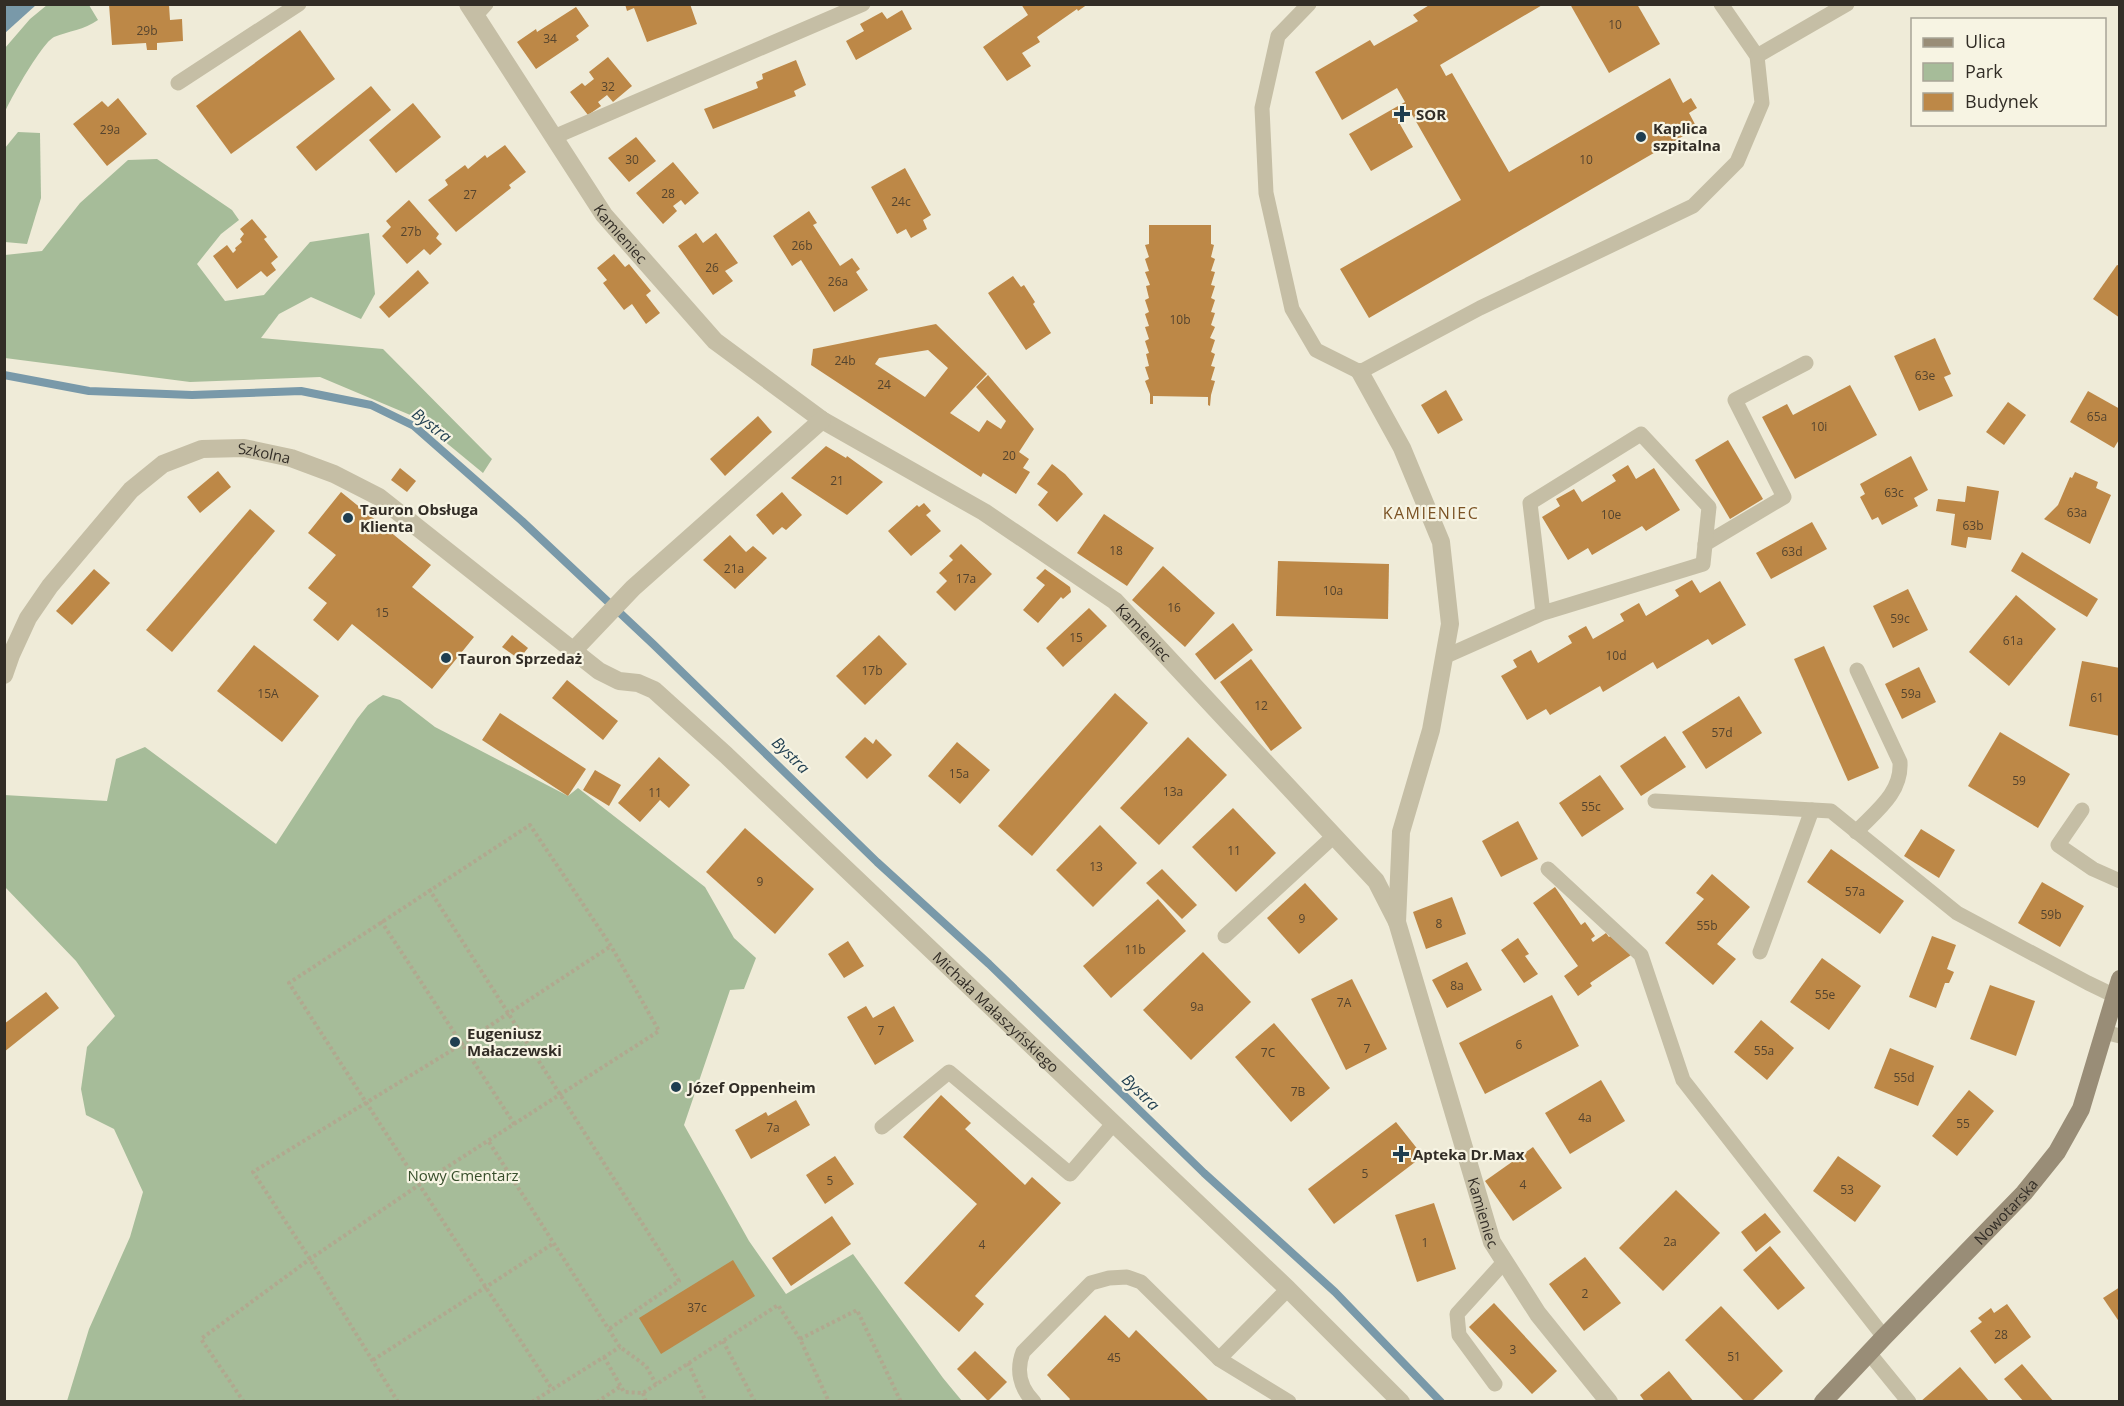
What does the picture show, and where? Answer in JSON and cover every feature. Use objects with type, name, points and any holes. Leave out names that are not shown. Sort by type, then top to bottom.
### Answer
[{"type":"main road","name":"Nowotarska","points":[[1824,1401],[2024,1194],[2057,1152],[2081,1109],[2112,1034],[2117,987]]},
{"type":"street","name":"Kamieniec","points":[[477,8],[603,215],[715,341],[822,420],[984,512],[1115,601],[1376,881],[1397,922],[1492,1242],[1538,1314],[1609,1401]]},
{"type":"street","name":"Kamieniec","points":[[1360,372],[1402,448],[1441,542],[1450,624],[1431,730],[1401,832],[1397,922]]},
{"type":"street","points":[[573,651],[633,588],[822,420]]},
{"type":"street","name":"Szkolna","points":[[4,675],[28,618],[50,586],[131,490],[163,465],[202,449],[244,448],[291,458],[334,474],[379,497],[573,651]]},
{"type":"street","name":"Michała Małaszyńskiego","points":[[573,651],[599,671],[619,681],[638,683],[654,690],[726,755],[1288,1289],[1401,1401]]},
{"type":"lane","points":[[178,82],[299,4]]},
{"type":"lane","points":[[554,137],[863,4]]},
{"type":"lane","points":[[1310,4],[1278,36],[1263,108],[1266,193],[1292,309],[1316,350],[1360,372],[1480,308],[1693,206],[1737,162],[1762,104],[1757,56],[1721,4]]},
{"type":"lane","points":[[1757,56],[1847,4]]},
{"type":"lane","points":[[1706,544],[1784,497],[1735,400],[1806,363]]},
{"type":"lane","points":[[1444,657],[1543,613],[1704,564],[1709,507],[1641,434],[1530,503],[1543,613]]},
{"type":"lane","points":[[1856,832],[1891,797],[1901,775],[1900,762],[1857,670]]},
{"type":"lane","points":[[1655,801],[1831,811],[1957,913],[2088,983],[2117,987]]},
{"type":"lane","points":[[1760,952],[1812,810]]},
{"type":"lane","points":[[2082,810],[2058,844],[2093,869],[2120,881]]},
{"type":"lane","points":[[1225,936],[1334,836]]},
{"type":"lane","points":[[1548,869],[1641,955],[1683,1080],[1884,1337]]},
{"type":"lane","points":[[882,1126],[949,1072],[1070,1174],[1113,1124]]},
{"type":"lane","points":[[1495,1384],[1459,1335],[1457,1314],[1505,1261]]},
{"type":"lane","points":[[1034,1401],[1024,1392],[1020,1378],[1019,1363],[1023,1352],[1091,1283],[1109,1278],[1127,1277],[1141,1282],[1219,1359],[1289,1401]]},
{"type":"lane","points":[[1219,1359],[1288,1289]]},
{"type":"lane","points":[[1869,1353],[1909,1401]]},
{"type":"path","points":[[244,1401],[201,1339],[310,1259],[419,1185],[659,1031],[611,946],[530,825],[429,889],[289,983],[419,1185],[552,1389]]},
{"type":"path","points":[[429,889],[679,1281],[609,1329]]},
{"type":"path","points":[[381,921],[515,1125]]},
{"type":"path","points":[[398,1401],[253,1172],[462,1044],[611,946]]},
{"type":"path","points":[[489,1142],[620,1347],[646,1366],[656,1384]]},
{"type":"path","points":[[373,1360],[554,1243]]},
{"type":"path","points":[[604,1357],[624,1392],[643,1393],[778,1305],[800,1339],[829,1401]]},
{"type":"path","points":[[800,1339],[857,1310],[901,1401]]},
{"type":"path","points":[[723,1341],[755,1401]]},
{"type":"path","points":[[532,1401],[620,1347]]},
{"type":"path","points":[[688,1363],[706,1401]]},
{"type":"path","points":[[597,1401],[621,1386]]},
{"type":"path","points":[[643,1393],[646,1401]]},
{"type":"green space","points":[[47,5],[89,5],[98,20],[49,41],[27,72],[5,112],[5,48],[30,19]]},
{"type":"green space","points":[[18,132],[40,133],[41,198],[27,244],[5,242],[5,148]]},
{"type":"green space","points":[[157,159],[232,210],[239,220],[221,234],[197,264],[225,301],[264,295],[310,242],[369,233],[375,294],[361,319],[311,297],[279,314],[261,338],[383,349],[492,459],[483,473],[415,417],[320,377],[190,382],[5,358],[5,255],[42,251],[80,203],[128,160]]},
{"type":"green space","name":"Nowy Cmentarz","points":[[383,695],[400,700],[435,727],[568,796],[578,788],[705,887],[734,938],[756,958],[744,989],[730,990],[684,1125],[749,1241],[786,1294],[853,1254],[962,1401],[67,1401],[89,1329],[130,1237],[143,1192],[114,1129],[86,1115],[81,1089],[87,1047],[115,1016],[76,961],[5,887],[4,795],[107,801],[116,759],[145,747],[276,844],[357,719],[368,705]]},
{"type":"water","points":[[5,4],[36,4],[36,5],[5,33]]},
{"type":"building","points":[[109,4],[169,5],[170,20],[182,19],[183,41],[157,43],[157,50],[147,50],[146,43],[112,45]]},
{"type":"building","points":[[625,4],[690,4],[697,24],[647,42],[634,8],[627,11]]},
{"type":"building","points":[[1021,4],[1088,4],[1037,37],[1040,42],[1022,53],[1031,66],[1007,81],[983,47],[1028,15]]},
{"type":"building","points":[[1431,4],[1544,4],[1440,65],[1446,76],[1452,73],[1509,172],[1670,78],[1683,103],[1691,98],[1697,108],[1689,113],[1697,128],[1369,318],[1340,269],[1461,200],[1410,111],[1397,119],[1413,147],[1371,171],[1349,134],[1405,102],[1397,88],[1342,120],[1315,72],[1370,40],[1374,46],[1418,21],[1413,15]]},
{"type":"building","points":[[1570,4],[1637,4],[1660,44],[1609,73]]},
{"type":"building","points":[[576,7],[589,26],[576,36],[579,40],[536,69],[517,42]]},
{"type":"building","points":[[902,10],[912,29],[856,60],[846,41],[864,31],[860,24],[882,12],[887,19]]},
{"type":"building","points":[[300,30],[335,79],[231,154],[196,106]]},
{"type":"building","points":[[608,57],[632,86],[613,102],[607,95],[598,102],[601,106],[588,115],[570,92],[582,83],[585,86],[594,79],[589,72]]},
{"type":"building","points":[[796,60],[806,85],[794,91],[796,96],[713,129],[704,109],[758,88],[756,82],[763,79],[762,74]]},
{"type":"building","points":[[371,86],[391,110],[316,171],[296,147]]},
{"type":"building","points":[[118,98],[147,134],[107,166],[73,124],[102,101],[108,107]]},
{"type":"building","points":[[413,103],[441,137],[396,173],[369,140]]},
{"type":"building","points":[[636,137],[656,161],[629,182],[608,158]]},
{"type":"building","points":[[505,145],[526,172],[509,185],[511,188],[456,232],[428,200],[448,185],[445,180],[465,165],[468,169],[485,155],[487,158]]},
{"type":"building","points":[[673,162],[699,193],[685,205],[681,200],[673,206],[677,211],[663,224],[636,193]]},
{"type":"building","points":[[905,168],[931,215],[923,220],[927,229],[911,238],[906,229],[897,234],[871,187]]},
{"type":"building","points":[[409,200],[439,234],[436,238],[442,244],[430,255],[424,249],[407,264],[382,236],[391,227],[386,221]]},
{"type":"building","points":[[809,211],[817,223],[813,225],[840,266],[852,258],[860,269],[856,272],[868,290],[834,312],[801,260],[792,266],[773,236]]},
{"type":"building","points":[[252,219],[267,237],[264,239],[278,257],[271,263],[276,270],[267,277],[261,271],[237,289],[213,256],[227,245],[233,253],[242,242],[240,239],[244,234],[240,229]]},
{"type":"building","points":[[1149,225],[1211,225],[1211,244],[1214,245],[1211,257],[1215,259],[1211,271],[1215,272],[1211,285],[1215,286],[1211,298],[1215,300],[1211,312],[1215,313],[1211,325],[1215,327],[1210,338],[1215,340],[1211,352],[1215,354],[1211,366],[1215,367],[1211,380],[1215,381],[1210,406],[1208,397],[1153,396],[1153,404],[1150,404],[1150,394],[1145,381],[1149,379],[1145,367],[1149,366],[1146,354],[1149,353],[1145,341],[1149,339],[1145,327],[1149,326],[1145,314],[1149,312],[1145,300],[1149,298],[1146,286],[1150,285],[1145,272],[1149,271],[1145,259],[1149,257],[1145,245],[1149,244]]},
{"type":"building","points":[[696,233],[703,243],[716,233],[738,263],[725,271],[733,281],[713,295],[678,246]]},
{"type":"building","points":[[614,254],[625,267],[629,264],[651,291],[646,295],[660,313],[646,324],[632,304],[624,310],[603,283],[607,280],[597,268]]},
{"type":"building","points":[[2117,265],[2120,266],[2120,318],[2093,299]]},
{"type":"building","points":[[418,270],[429,283],[389,318],[379,307]]},
{"type":"building","points":[[1013,276],[1021,287],[1024,285],[1051,333],[1026,350],[988,293]]},
{"type":"building","points":[[936,324],[987,374],[950,413],[979,432],[987,420],[1001,429],[1006,421],[976,387],[988,375],[1034,429],[1019,452],[1029,459],[1023,468],[1030,472],[1016,494],[983,473],[981,477],[811,365],[813,349]],"holes":[[[928,350],[948,368],[925,397],[875,364],[879,358]]]},
{"type":"building","points":[[1935,338],[1951,374],[1944,377],[1953,396],[1919,411],[1894,356]]},
{"type":"building","points":[[1850,385],[1877,435],[1795,479],[1762,417],[1787,404],[1793,415]]},
{"type":"building","points":[[1446,390],[1463,420],[1438,434],[1421,405]]},
{"type":"building","points":[[2088,391],[2120,409],[2120,438],[2114,448],[2070,422]]},
{"type":"building","points":[[2008,402],[2026,415],[2004,445],[1986,432]]},
{"type":"building","points":[[758,416],[772,432],[725,476],[710,459]]},
{"type":"building","points":[[1728,440],[1763,499],[1730,519],[1695,460]]},
{"type":"building","points":[[826,446],[846,458],[847,456],[883,482],[847,515],[791,478]]},
{"type":"building","points":[[1911,456],[1928,490],[1914,498],[1918,506],[1882,525],[1878,517],[1872,520],[1860,497],[1865,494],[1860,484]]},
{"type":"building","points":[[1052,464],[1065,474],[1083,494],[1057,522],[1038,505],[1048,492],[1037,484]]},
{"type":"building","points":[[1628,465],[1636,479],[1654,468],[1680,510],[1646,531],[1642,526],[1592,555],[1588,548],[1568,560],[1542,517],[1560,506],[1556,499],[1574,489],[1582,502],[1616,481],[1612,475]]},
{"type":"building","points":[[400,468],[416,481],[407,492],[391,480]]},
{"type":"building","points":[[218,471],[231,487],[200,513],[187,497]]},
{"type":"building","points":[[2075,472],[2098,482],[2096,488],[2111,495],[2090,544],[2044,519],[2058,505],[2070,477],[2072,478]]},
{"type":"building","points":[[1967,486],[1999,491],[1991,540],[1968,537],[1966,548],[1951,545],[1955,514],[1936,511],[1938,499],[1965,502]]},
{"type":"building","points":[[341,492],[431,565],[412,587],[474,637],[432,689],[352,624],[338,641],[313,620],[327,603],[308,588],[336,555],[308,533]]},
{"type":"building","points":[[782,492],[802,515],[786,530],[782,527],[773,535],[756,515]]},
{"type":"building","points":[[924,503],[931,511],[926,515],[941,531],[911,556],[888,531],[917,505],[919,507]]},
{"type":"building","points":[[250,509],[275,531],[172,652],[146,630]]},
{"type":"building","points":[[1104,514],[1154,548],[1127,586],[1077,553]]},
{"type":"building","points":[[1812,522],[1827,549],[1771,579],[1756,553]]},
{"type":"building","points":[[730,535],[746,552],[753,546],[767,558],[735,589],[703,560]]},
{"type":"building","points":[[961,544],[992,574],[955,611],[936,592],[947,581],[939,573],[953,560],[949,556]]},
{"type":"building","points":[[2022,552],[2098,599],[2087,617],[2011,571]]},
{"type":"building","points":[[1278,561],[1389,564],[1388,619],[1276,616]]},
{"type":"building","points":[[1163,566],[1215,613],[1185,647],[1132,600]]},
{"type":"building","points":[[94,569],[110,583],[72,625],[56,611]]},
{"type":"building","points":[[1045,569],[1070,587],[1071,592],[1063,599],[1061,597],[1038,623],[1023,610],[1045,585],[1036,578]]},
{"type":"building","points":[[1692,580],[1700,593],[1720,581],[1746,625],[1712,645],[1708,639],[1657,669],[1653,662],[1603,692],[1600,686],[1550,715],[1546,709],[1527,720],[1501,676],[1517,667],[1513,660],[1531,650],[1538,663],[1572,643],[1568,636],[1586,626],[1593,639],[1624,621],[1620,614],[1639,603],[1646,616],[1679,596],[1675,590]]},
{"type":"building","points":[[1908,589],[1928,630],[1893,648],[1873,606]]},
{"type":"building","points":[[2016,595],[2056,629],[2009,686],[1969,652]]},
{"type":"building","points":[[1089,608],[1107,626],[1063,667],[1046,648]]},
{"type":"building","points":[[1233,623],[1253,650],[1215,680],[1195,654]]},
{"type":"building","points":[[512,635],[528,648],[519,659],[502,647]]},
{"type":"building","points":[[879,635],[907,664],[865,705],[836,676]]},
{"type":"building","points":[[254,645],[319,696],[282,742],[217,691]]},
{"type":"building","points":[[1824,646],[1879,768],[1848,781],[1794,659]]},
{"type":"building","points":[[1251,659],[1302,728],[1271,751],[1220,682]]},
{"type":"building","points":[[2082,661],[2120,668],[2120,736],[2069,726]]},
{"type":"building","points":[[1919,667],[1936,702],[1902,719],[1885,684]]},
{"type":"building","points":[[567,680],[618,721],[603,740],[552,698]]},
{"type":"building","points":[[1115,693],[1148,723],[1032,856],[998,826]]},
{"type":"building","points":[[1739,696],[1762,733],[1706,769],[1682,732]]},
{"type":"building","points":[[500,713],[586,769],[568,796],[482,740]]},
{"type":"building","points":[[2000,732],[2070,774],[2038,828],[1968,786]]},
{"type":"building","points":[[1665,736],[1686,767],[1641,796],[1620,766]]},
{"type":"building","points":[[865,737],[873,744],[876,739],[892,755],[867,779],[845,757]]},
{"type":"building","points":[[1188,737],[1227,775],[1159,845],[1120,808]]},
{"type":"building","points":[[957,742],[990,770],[960,804],[928,776]]},
{"type":"building","points":[[659,757],[690,785],[669,808],[660,800],[640,822],[618,803]]},
{"type":"building","points":[[595,770],[621,785],[609,806],[583,790]]},
{"type":"building","points":[[1600,775],[1624,809],[1582,837],[1559,803]]},
{"type":"building","points":[[1233,808],[1276,853],[1236,892],[1192,847]]},
{"type":"building","points":[[1518,821],[1538,859],[1501,877],[1482,841]]},
{"type":"building","points":[[1100,825],[1137,863],[1093,907],[1056,870]]},
{"type":"building","points":[[745,828],[814,889],[775,934],[706,872]]},
{"type":"building","points":[[1921,829],[1955,850],[1939,878],[1904,856]]},
{"type":"building","points":[[1831,849],[1904,901],[1880,934],[1807,882]]},
{"type":"building","points":[[1162,869],[1197,905],[1182,919],[1146,883]]},
{"type":"building","points":[[1712,874],[1750,907],[1717,944],[1736,959],[1713,985],[1665,943],[1704,899],[1696,893]]},
{"type":"building","points":[[2042,882],[2084,906],[2060,947],[2018,923]]},
{"type":"building","points":[[1305,883],[1338,919],[1299,954],[1267,918]]},
{"type":"building","points":[[1555,887],[1581,925],[1585,922],[1595,936],[1591,939],[1593,942],[1606,933],[1609,937],[1615,933],[1631,955],[1590,983],[1592,986],[1578,996],[1564,976],[1578,966],[1533,903]]},
{"type":"building","points":[[1452,897],[1466,934],[1426,949],[1413,912]]},
{"type":"building","points":[[1158,899],[1186,931],[1111,998],[1083,966]]},
{"type":"building","points":[[1932,936],[1956,945],[1947,969],[1954,972],[1949,983],[1945,983],[1936,1008],[1909,997]]},
{"type":"building","points":[[1518,938],[1529,954],[1525,956],[1538,974],[1524,983],[1501,950]]},
{"type":"building","points":[[848,941],[864,966],[844,978],[828,954]]},
{"type":"building","points":[[1203,952],[1251,1002],[1191,1060],[1143,1010]]},
{"type":"building","points":[[1822,958],[1861,986],[1829,1030],[1790,1002]]},
{"type":"building","points":[[1467,962],[1482,990],[1447,1008],[1432,980]]},
{"type":"building","points":[[1352,979],[1387,1049],[1346,1070],[1311,999]]},
{"type":"building","points":[[1990,985],[2035,1001],[2016,1056],[1970,1039]]},
{"type":"building","points":[[46,992],[59,1008],[4,1052],[4,1024]]},
{"type":"building","points":[[1552,995],[1579,1046],[1485,1094],[1459,1043]]},
{"type":"building","points":[[866,1006],[873,1018],[894,1006],[914,1041],[875,1065],[847,1017]]},
{"type":"building","points":[[1761,1020],[1794,1048],[1767,1080],[1734,1052]]},
{"type":"building","points":[[1274,1023],[1330,1088],[1291,1122],[1235,1057]]},
{"type":"building","points":[[1890,1048],[1934,1066],[1918,1106],[1874,1088]]},
{"type":"building","points":[[1601,1080],[1625,1121],[1570,1154],[1545,1113]]},
{"type":"building","points":[[1969,1090],[1994,1111],[1957,1156],[1932,1136]]},
{"type":"building","points":[[941,1095],[971,1123],[965,1129],[1025,1185],[1032,1177],[1061,1203],[975,1296],[984,1304],[959,1332],[904,1283],[977,1204],[903,1137]]},
{"type":"building","points":[[796,1100],[810,1125],[751,1159],[735,1130],[766,1112],[768,1116]]},
{"type":"building","points":[[1396,1122],[1423,1156],[1334,1224],[1308,1189]]},
{"type":"building","points":[[1533,1147],[1562,1188],[1513,1221],[1485,1181]]},
{"type":"building","points":[[835,1156],[854,1184],[825,1204],[806,1175]]},
{"type":"building","points":[[1838,1156],[1881,1186],[1855,1222],[1813,1191]]},
{"type":"building","points":[[1676,1190],[1720,1233],[1663,1291],[1619,1248]]},
{"type":"building","points":[[1434,1203],[1456,1269],[1417,1282],[1395,1215]]},
{"type":"building","points":[[1765,1213],[1781,1232],[1756,1252],[1741,1232]]},
{"type":"building","points":[[832,1216],[851,1244],[791,1286],[772,1258]]},
{"type":"building","points":[[1770,1246],[1805,1288],[1778,1310],[1743,1270]]},
{"type":"building","points":[[1585,1257],[1621,1303],[1584,1331],[1549,1284]]},
{"type":"building","points":[[733,1260],[755,1296],[661,1354],[639,1318]]},
{"type":"building","points":[[2120,1287],[2120,1323],[2103,1298]]},
{"type":"building","points":[[1494,1303],[1557,1371],[1532,1394],[1469,1327]]},
{"type":"building","points":[[2007,1304],[2031,1337],[1995,1364],[1970,1331],[1982,1322],[1978,1318],[1991,1308],[1994,1313]]},
{"type":"building","points":[[1721,1306],[1783,1371],[1751,1402],[1745,1402],[1685,1340]]},
{"type":"building","points":[[1105,1315],[1129,1338],[1136,1330],[1210,1402],[1068,1402],[1070,1399],[1047,1375]]},
{"type":"building","points":[[975,1351],[1007,1382],[988,1401],[957,1369]]},
{"type":"building","points":[[2022,1364],[2054,1402],[2024,1402],[2004,1379]]},
{"type":"building","points":[[1960,1367],[1990,1402],[1920,1402]]},
{"type":"building","points":[[1669,1371],[1694,1402],[1645,1402],[1640,1395]]},
{"type":"waterway","name":"Bystra","points":[[4,375],[89,391],[192,395],[301,391],[371,405],[414,426],[522,521],[653,644],[877,862],[989,964],[1204,1173],[1335,1292],[1441,1402]]},
{"type":"place","name":"SOR","points":[[1402,114]]},
{"type":"place","name":"Kaplica szpitalna","points":[[1641,137]]},
{"type":"place","name":"Tauron Obsługa Klienta","points":[[348,518]]},
{"type":"place","name":"Tauron Sprzedaż","points":[[446,658]]},
{"type":"place","name":"Eugeniusz Małaczewski","points":[[455,1042]]},
{"type":"place","name":"Józef Oppenheim","points":[[676,1087]]},
{"type":"place","name":"Apteka Dr.Max","points":[[1401,1154]]},
{"type":"district","name":"KAMIENIEC","points":[[1431,513]]}]
